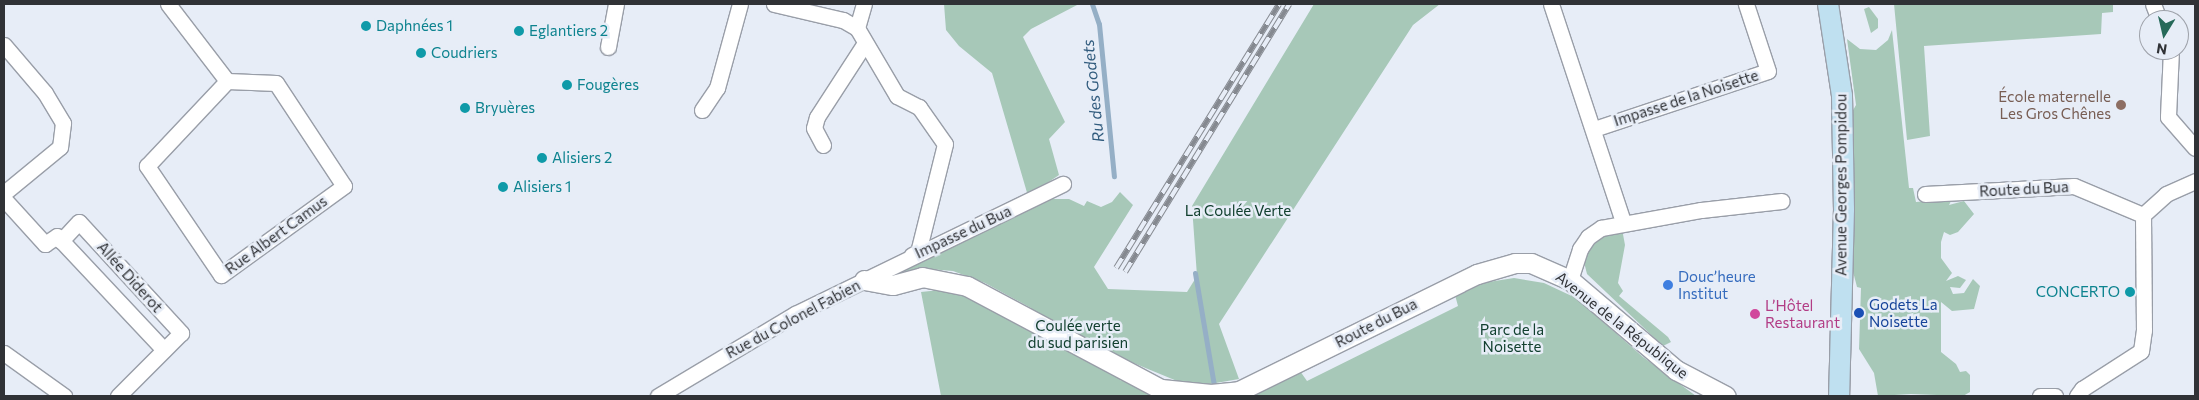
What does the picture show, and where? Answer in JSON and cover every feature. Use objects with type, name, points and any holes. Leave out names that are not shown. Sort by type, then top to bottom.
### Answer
[{"type":"main road","name":"Avenue Georges Pompidou","points":[[1828,4],[1842,96],[1844,210],[1839,396]]},
{"type":"street","points":[[168,4],[227,81]]},
{"type":"street","points":[[608,47],[616,4]]},
{"type":"street","points":[[702,110],[717,88],[740,4]]},
{"type":"street","points":[[774,4],[843,20],[857,28],[897,96],[919,107],[945,144],[918,252],[864,280]]},
{"type":"street","points":[[857,28],[864,4]]},
{"type":"street","name":"Impasse de la Noisette","points":[[1552,4],[1623,222]]},
{"type":"street","name":"Impasse de la Noisette","points":[[1594,129],[1768,71],[1746,4]]},
{"type":"street","points":[[823,145],[814,128],[817,117],[865,43]]},
{"type":"street","points":[[4,45],[45,93],[64,123],[60,147],[4,193]]},
{"type":"street","points":[[2171,60],[2168,117],[2195,148]]},
{"type":"street","name":"Rue Albert Camus","points":[[227,81],[276,83],[344,186],[221,275],[147,166],[227,81]]},
{"type":"street","points":[[2077,396],[2082,389],[2141,351],[2144,330],[2143,215],[2166,194],[2195,181]]},
{"type":"street","name":"Impasse du Bua","points":[[864,280],[1063,184]]},
{"type":"street","name":"Route du Bua","points":[[1925,194],[2074,186],[2143,215]]},
{"type":"street","points":[[4,198],[45,244],[57,236],[62,241]]},
{"type":"street","points":[[1570,280],[1580,249],[1588,237],[1601,228],[1623,222],[1781,202]]},
{"type":"street","name":"Allée Diderot","points":[[118,396],[164,350],[181,333],[79,222],[62,241],[164,350]]},
{"type":"street","name":"Route du Bua","points":[[1239,391],[1443,289],[1494,267],[1515,263]]},
{"type":"street","name":"Avenue de la République","points":[[1515,263],[1548,268],[1570,280],[1676,370],[1726,396]]},
{"type":"street","name":"Rue du Colonel Fabien","points":[[658,396],[795,314],[864,280],[893,285],[922,277],[945,279],[1002,302],[1160,389],[1211,394],[1239,391]]},
{"type":"street","points":[[4,353],[64,396]]},
{"type":"street","points":[[2040,396],[2055,396]]},
{"type":"green space","points":[[944,4],[1079,4],[1031,29],[1023,37],[1065,122],[1049,139],[1059,175],[1028,196],[992,73],[959,46],[946,30]]},
{"type":"green space","name":"Coulée verte du sud parisien","points":[[1314,4],[1440,4],[1413,25],[1219,324],[1239,379],[1210,384],[1177,381],[1131,362],[1120,380],[1163,396],[941,396],[921,292],[940,290],[961,295],[1020,325],[1031,308],[985,283],[953,271],[929,269],[897,278],[887,274],[1047,199],[1069,199],[1084,206],[1087,201],[1101,207],[1112,202],[1120,192],[1133,205],[1094,267],[1108,289],[1187,292],[1197,276],[1192,206]]},
{"type":"green space","points":[[1894,4],[2113,4],[2113,12],[2102,13],[2101,34],[1924,46],[1930,136],[1907,140]]},
{"type":"green space","points":[[1869,7],[1878,19],[1878,28],[1871,33],[1864,9]]},
{"type":"green space","points":[[1892,30],[1909,188],[1913,188],[1916,202],[1952,199],[1949,205],[1964,201],[1974,214],[1958,232],[1950,235],[1944,232],[1941,242],[1941,258],[1952,273],[1946,281],[1958,276],[1966,280],[1960,288],[1950,287],[1953,294],[1964,293],[1973,279],[1980,286],[1974,309],[1952,311],[1941,302],[1941,352],[1956,364],[1960,372],[1966,371],[1970,375],[1970,392],[1963,396],[1911,394],[1878,396],[1874,373],[1859,349],[1861,288],[1857,287],[1850,260],[1852,112],[1856,105],[1847,39],[1860,49],[1876,50],[1888,40]]},
{"type":"green space","points":[[1622,229],[1625,245],[1618,283],[1623,291],[1619,296],[1668,337],[1671,342],[1663,346],[1587,274],[1584,262],[1588,251],[1603,235]]},
{"type":"green space","name":"Parc de la Noisette","points":[[1514,278],[1544,283],[1576,298],[1643,357],[1696,396],[1241,396],[1300,371],[1307,381],[1458,306],[1455,295],[1482,283]]},
{"type":"waterway","name":"Ru des Godets","points":[[1092,4],[1099,24],[1114,176]]},
{"type":"waterway","name":"Ru des Godets","points":[[1195,273],[1215,391]]},
{"type":"railway","points":[[1116,268],[1279,4]]},
{"type":"railway","points":[[1125,272],[1289,4]]},
{"type":"place","name":"Daphnées 1","points":[[366,26]]},
{"type":"place","name":"Eglantiers 2","points":[[519,31]]},
{"type":"place","name":"Coudriers","points":[[421,53]]},
{"type":"place","name":"Fougères","points":[[567,85]]},
{"type":"place","name":"École maternelle Les Gros Chênes","points":[[2121,105]]},
{"type":"place","name":"Bryuères","points":[[465,108]]},
{"type":"place","name":"Alisiers 2","points":[[542,158]]},
{"type":"place","name":"Alisiers 1","points":[[503,187]]},
{"type":"place","name":"Douc’heure Institut","points":[[1668,285]]},
{"type":"place","name":"CONCERTO","points":[[2130,292]]},
{"type":"place","name":"Godets La Noisette","points":[[1859,313]]},
{"type":"place","name":"L’Hôtel Restaurant","points":[[1755,314]]},
{"type":"park label","name":"La Coulée Verte","points":[[1238,211]]}]
